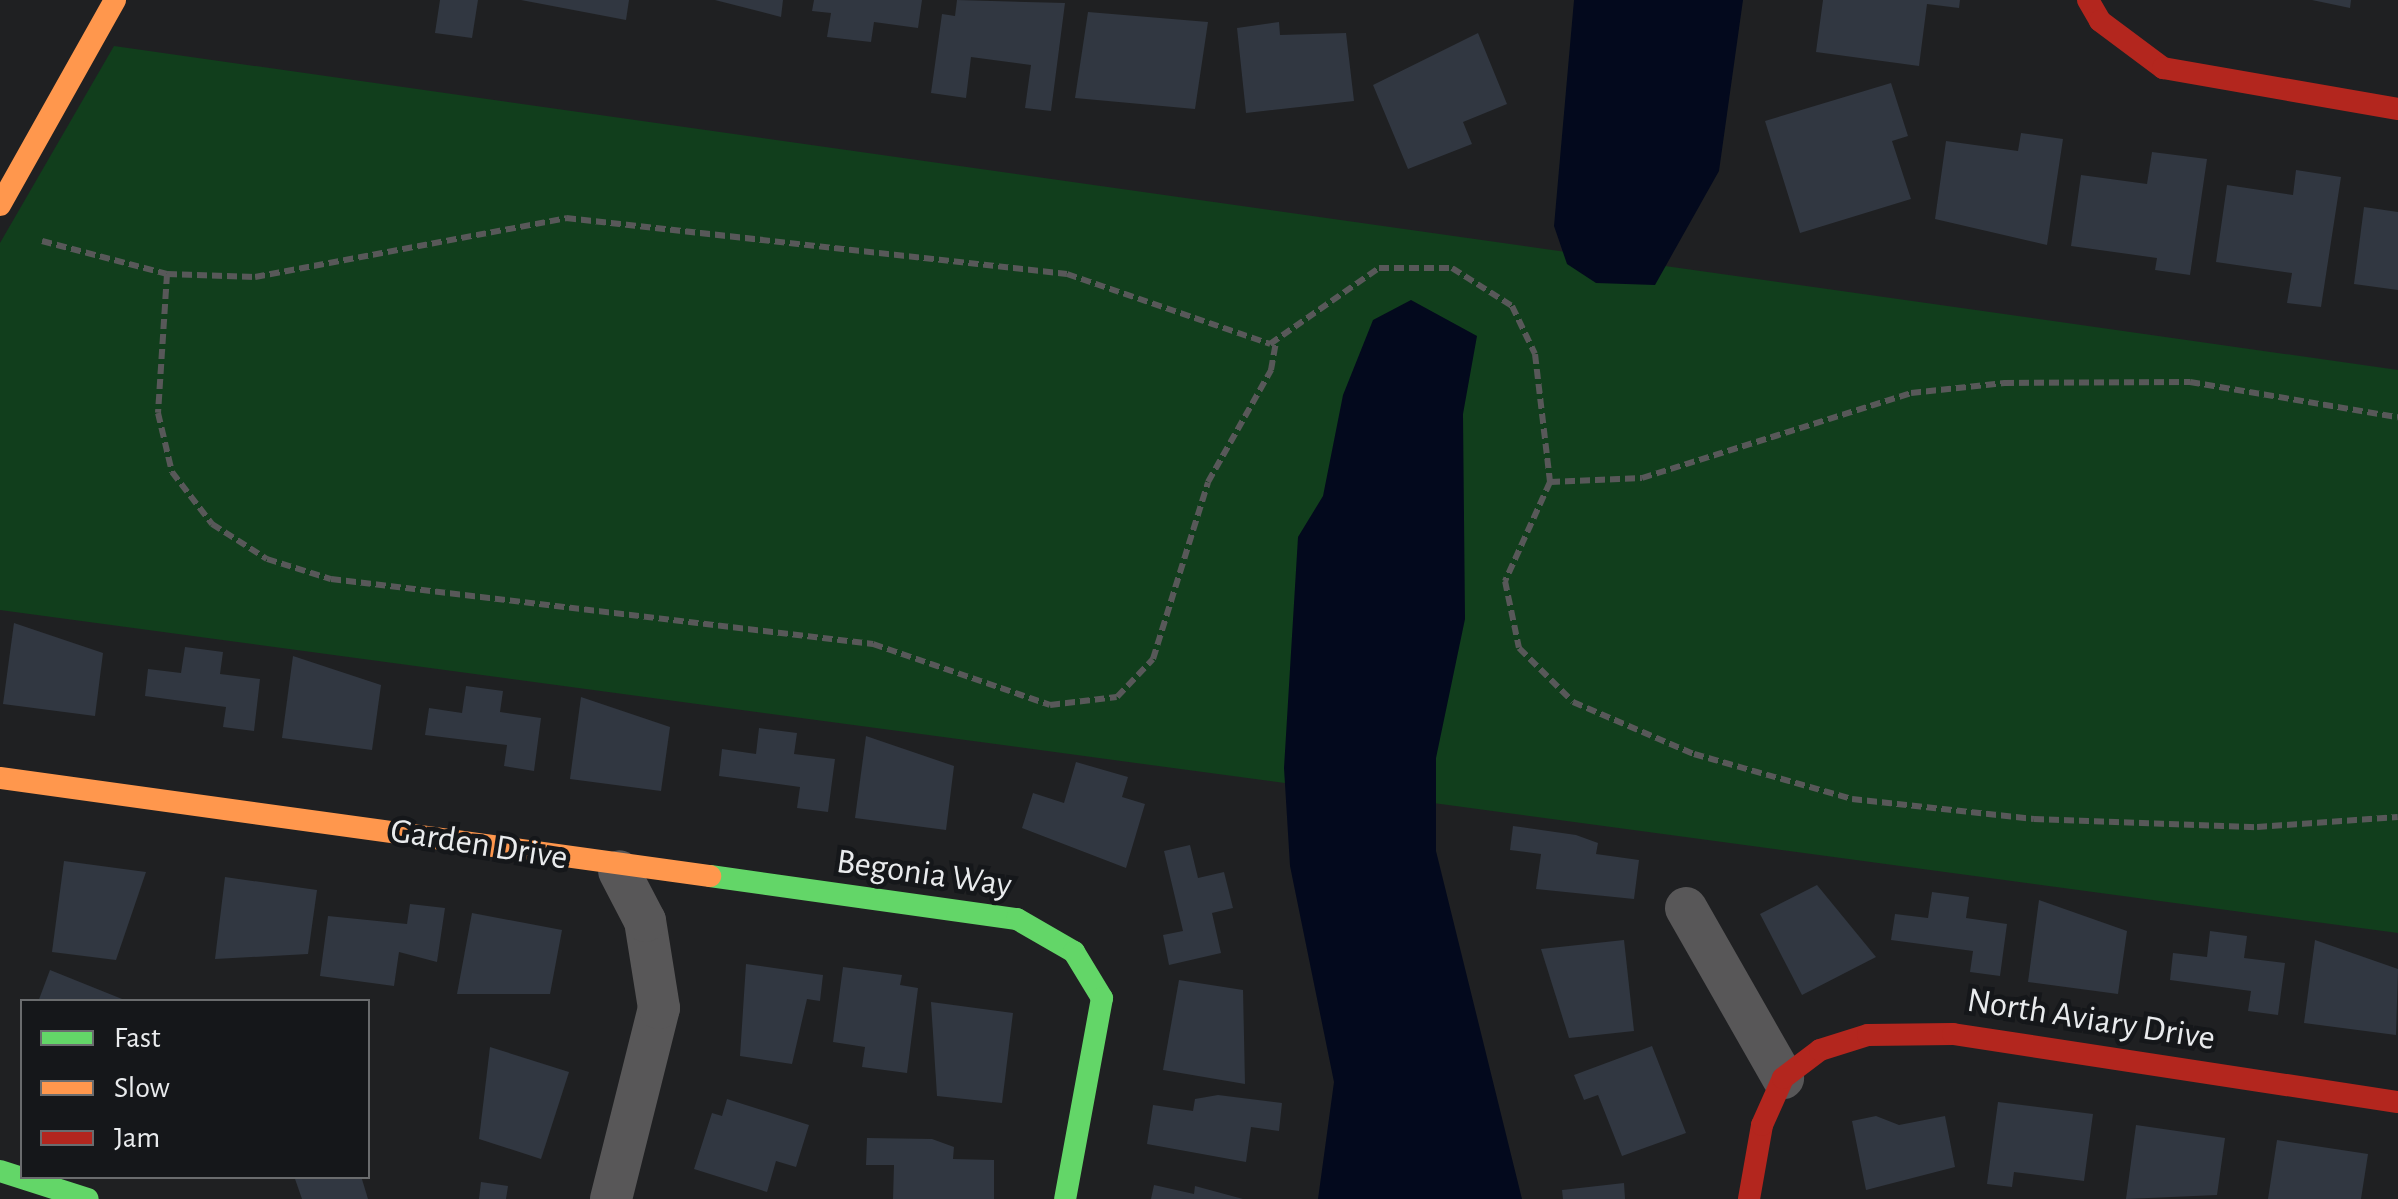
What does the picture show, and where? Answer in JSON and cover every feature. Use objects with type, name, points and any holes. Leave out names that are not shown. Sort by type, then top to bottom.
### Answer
[{"type":"street","points":[[0,205],[115,0]]},
{"type":"street","points":[[2094,10],[2162,68],[2213,83],[2398,109]]},
{"type":"street","name":"Garden Drive","points":[[0,778],[518,846],[620,871]]},
{"type":"street","points":[[611,1199],[659,1008],[645,921],[620,871]]},
{"type":"street","name":"Begonia Way","points":[[620,871],[1017,919],[1074,952],[1102,998],[1065,1199]]},
{"type":"street","points":[[1686,908],[1783,1078],[1762,1125],[1749,1199]]},
{"type":"street","name":"North Aviary Drive","points":[[1783,1078],[1820,1050],[1918,1031],[2398,1102]]},
{"type":"street","points":[[25,1179],[88,1199]]},
{"type":"path","points":[[42,240],[166,274],[296,274],[566,218],[1067,274],[1276,342]]},
{"type":"path","points":[[166,274],[158,413],[172,472],[212,524],[267,559],[331,578],[873,644],[1050,705],[1117,697],[1152,659],[1208,482],[1271,370],[1276,342],[1378,268],[1400,261],[1476,276],[1512,306],[1535,354],[1550,482],[1506,582],[1519,648],[1573,702],[1694,754],[1852,799],[2034,818],[2257,827],[2398,817]]},
{"type":"path","points":[[1550,482],[1642,478],[1911,392],[2004,383],[2190,382],[2398,417]]},
{"type":"green space","points":[[114,46],[2398,370],[2398,933],[0,610],[0,243]]},
{"type":"water","points":[[1574,0],[1743,0],[1719,171],[1655,285],[1596,283],[1567,264],[1554,226]]},
{"type":"water","points":[[1411,300],[1477,336],[1463,414],[1465,619],[1436,758],[1436,851],[1522,1199],[1318,1199],[1334,1082],[1290,866],[1284,768],[1298,537],[1323,496],[1343,395],[1373,320]]},
{"type":"building","points":[[440,0],[478,0],[472,38],[435,33]]},
{"type":"building","points":[[521,0],[629,0],[626,20]]},
{"type":"building","points":[[715,0],[783,0],[781,17]]},
{"type":"building","points":[[814,0],[922,0],[918,28],[874,22],[871,42],[827,37],[831,13],[812,11]]},
{"type":"building","points":[[957,0],[1065,3],[1051,111],[1025,108],[1031,65],[971,57],[966,98],[931,93],[942,14],[955,16]]},
{"type":"building","points":[[1823,0],[1960,0],[1959,8],[1927,4],[1919,66],[1816,52]]},
{"type":"building","points":[[2312,0],[2351,0],[2350,8]]},
{"type":"building","points":[[1088,12],[1208,22],[1195,109],[1075,98]]},
{"type":"building","points":[[1279,22],[1280,35],[1346,33],[1354,101],[1246,113],[1237,28]]},
{"type":"building","points":[[1478,33],[1507,104],[1463,122],[1472,144],[1408,169],[1373,85]]},
{"type":"building","points":[[1891,83],[1908,136],[1892,141],[1911,199],[1800,233],[1765,121]]},
{"type":"building","points":[[2021,133],[2063,139],[2047,245],[1935,219],[1946,141],[2018,151]]},
{"type":"building","points":[[2152,152],[2207,159],[2190,275],[2155,270],[2157,258],[2071,246],[2081,175],[2147,184]]},
{"type":"building","points":[[2296,170],[2341,177],[2321,307],[2287,303],[2292,273],[2216,262],[2227,185],[2293,195]]},
{"type":"building","points":[[2364,207],[2398,212],[2398,290],[2354,284]]},
{"type":"building","points":[[14,623],[103,653],[95,716],[3,704]]},
{"type":"building","points":[[185,647],[223,652],[220,674],[260,679],[254,731],[223,727],[226,707],[145,696],[148,669],[181,673]]},
{"type":"building","points":[[293,656],[381,685],[372,750],[282,738]]},
{"type":"building","points":[[466,686],[503,691],[500,712],[541,718],[534,771],[504,766],[507,745],[425,735],[429,708],[462,713]]},
{"type":"building","points":[[581,697],[670,727],[661,791],[570,779]]},
{"type":"building","points":[[759,728],[797,733],[794,754],[835,759],[828,812],[797,808],[800,787],[719,776],[722,749],[756,754]]},
{"type":"building","points":[[866,736],[954,766],[946,830],[855,818]]},
{"type":"building","points":[[1076,762],[1128,777],[1122,797],[1145,804],[1126,868],[1022,828],[1033,793],[1064,803]]},
{"type":"building","points":[[1513,826],[1576,835],[1598,843],[1596,854],[1639,860],[1634,899],[1536,889],[1541,854],[1510,850]]},
{"type":"building","points":[[1190,845],[1198,878],[1224,872],[1233,908],[1212,913],[1221,953],[1169,965],[1163,935],[1183,931],[1164,851]]},
{"type":"building","points":[[64,861],[146,872],[116,960],[52,952]]},
{"type":"building","points":[[225,877],[317,890],[308,954],[215,959]]},
{"type":"building","points":[[1817,885],[1876,957],[1802,995],[1760,914]]},
{"type":"building","points":[[1932,892],[1969,897],[1966,918],[2007,924],[2000,976],[1970,972],[1973,951],[1891,940],[1895,914],[1928,918]]},
{"type":"building","points":[[2039,900],[2127,931],[2118,994],[2028,982]]},
{"type":"building","points":[[410,904],[445,908],[437,962],[399,952],[394,986],[320,976],[328,916],[407,924]]},
{"type":"building","points":[[472,913],[562,930],[550,994],[457,994]]},
{"type":"building","points":[[2210,931],[2247,936],[2244,958],[2285,963],[2278,1015],[2248,1011],[2251,991],[2170,980],[2173,953],[2207,957]]},
{"type":"building","points":[[1624,940],[1634,1031],[1569,1038],[1541,949]]},
{"type":"building","points":[[2315,940],[2398,969],[2396,1035],[2304,1023]]},
{"type":"building","points":[[746,964],[823,975],[820,1001],[807,999],[792,1064],[740,1056]]},
{"type":"building","points":[[843,967],[902,975],[900,985],[918,988],[907,1073],[862,1067],[865,1047],[833,1042]]},
{"type":"building","points":[[50,970],[122,999],[39,999]]},
{"type":"building","points":[[1179,980],[1243,990],[1245,1084],[1163,1070]]},
{"type":"building","points":[[931,1002],[1013,1013],[1002,1103],[937,1096]]},
{"type":"building","points":[[1652,1046],[1686,1133],[1622,1156],[1598,1095],[1584,1100],[1574,1075]]},
{"type":"building","points":[[490,1047],[569,1072],[541,1159],[479,1139]]},
{"type":"building","points":[[1218,1095],[1282,1103],[1279,1131],[1251,1127],[1246,1162],[1147,1144],[1153,1105],[1193,1111],[1195,1099]]},
{"type":"building","points":[[727,1099],[809,1125],[796,1167],[776,1161],[767,1192],[694,1169],[712,1113],[722,1116]]},
{"type":"building","points":[[1998,1102],[2093,1114],[2084,1181],[2014,1172],[2012,1187],[1987,1184]]},
{"type":"building","points":[[1876,1116],[1899,1125],[1945,1116],[1955,1167],[1866,1190],[1852,1121]]},
{"type":"building","points":[[2136,1125],[2225,1138],[2217,1195],[2126,1199]]},
{"type":"building","points":[[867,1138],[932,1139],[954,1147],[953,1159],[994,1160],[994,1199],[893,1199],[894,1165],[866,1165]]},
{"type":"building","points":[[2277,1140],[2368,1154],[2361,1199],[2268,1199]]},
{"type":"building","points":[[295,1179],[362,1179],[368,1199],[302,1199]]},
{"type":"building","points":[[481,1182],[508,1186],[506,1199],[479,1199]]},
{"type":"building","points":[[1624,1183],[1625,1199],[1563,1199],[1562,1190]]},
{"type":"building","points":[[1154,1185],[1194,1194],[1195,1186],[1243,1199],[1151,1199]]},
{"type":"traffic: fast","points":[[710,876],[1017,919],[1074,952],[1102,998],[1065,1199]]},
{"type":"traffic: fast","points":[[0,1171],[20,1177]]},
{"type":"traffic: fast","points":[[25,1179],[88,1199]]},
{"type":"traffic: slow","points":[[0,205],[115,0]]},
{"type":"traffic: slow","points":[[0,778],[710,876]]},
{"type":"traffic: jam","points":[[2088,0],[2100,21],[2163,68],[2398,109]]},
{"type":"traffic: jam","points":[[1749,1199],[1762,1125],[1783,1078],[1820,1050],[1868,1035],[1953,1034],[2398,1102]]}]
